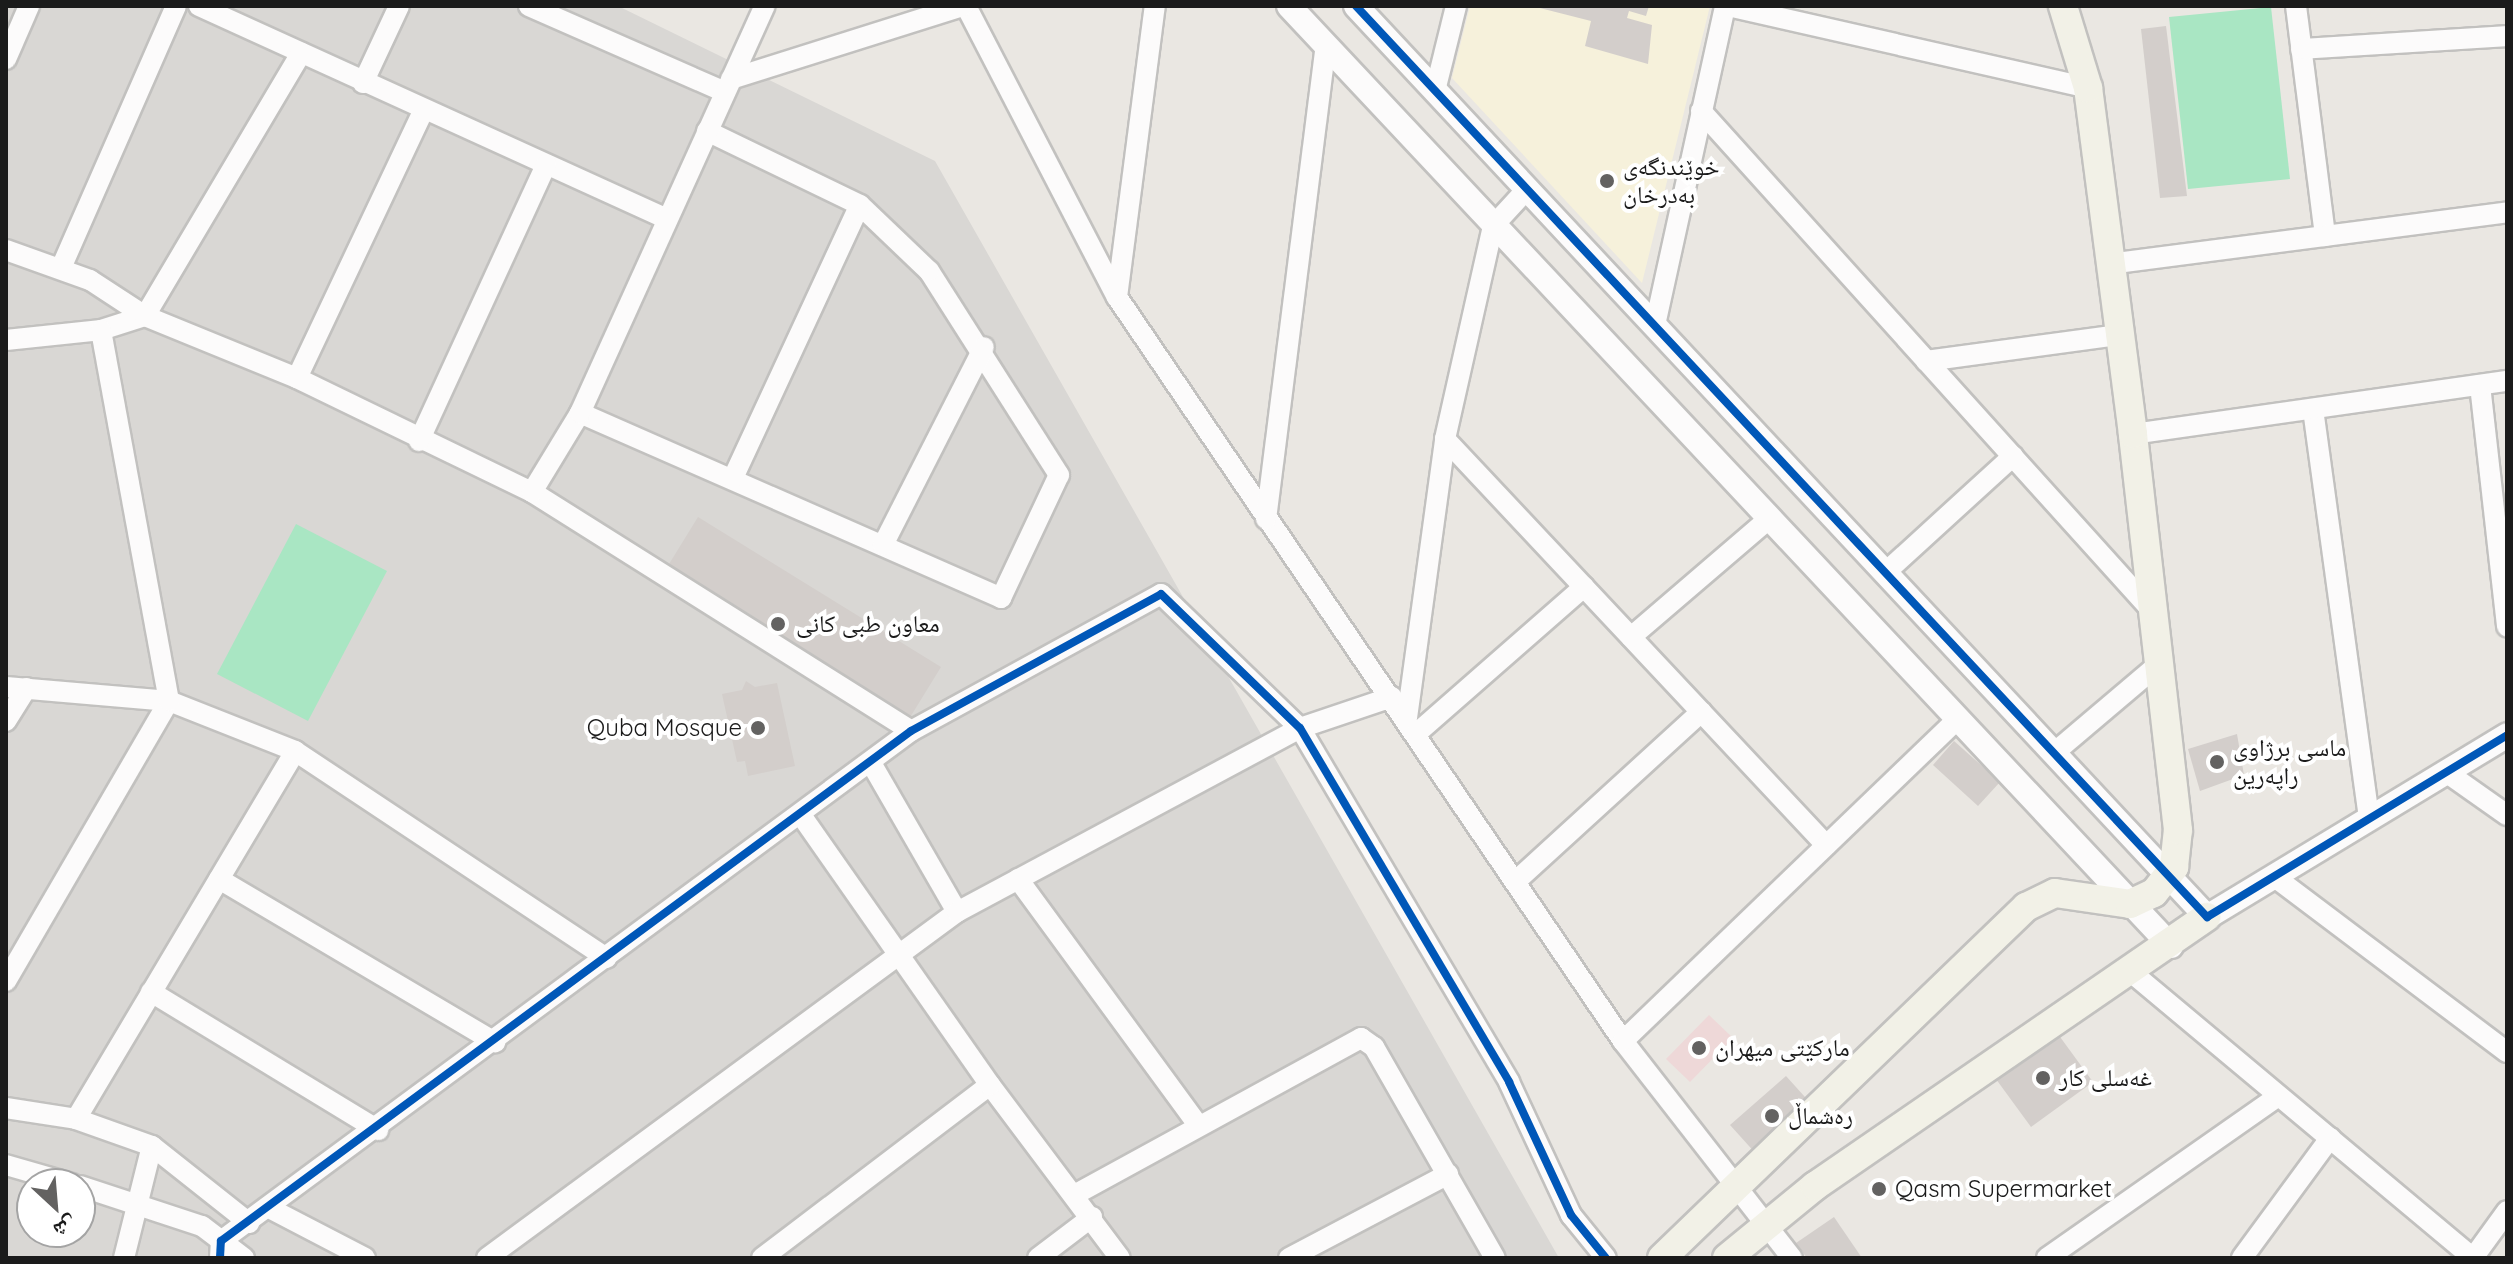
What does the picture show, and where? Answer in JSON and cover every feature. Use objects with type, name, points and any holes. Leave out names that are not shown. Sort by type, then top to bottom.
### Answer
[{"type":"main road","points":[[1662,1258],[2026,907],[2055,893],[2130,904],[2169,875],[2178,830],[2155,614],[2088,88],[2063,6]]},
{"type":"main road","points":[[1727,1258],[1767,1224],[2171,946],[2207,917]]},
{"type":"street","points":[[6,59],[29,6]]},
{"type":"street","points":[[61,268],[176,6]]},
{"type":"street","points":[[199,6],[423,111],[667,219]]},
{"type":"street","points":[[363,83],[399,6]]},
{"type":"street","points":[[529,6],[728,86],[964,6],[1117,297],[1266,519],[1412,725],[1623,1041],[1792,1258]]},
{"type":"street","points":[[532,492],[580,413],[765,6]]},
{"type":"street","points":[[1117,297],[1155,6]]},
{"type":"street","points":[[1289,6],[2171,946]]},
{"type":"street","points":[[1356,6],[1436,87],[1527,189],[2207,917],[2276,878],[2507,735]]},
{"type":"street","points":[[1436,87],[1456,6]]},
{"type":"street","points":[[1655,325],[1726,6],[2088,88]]},
{"type":"street","points":[[2296,6],[2325,236]]},
{"type":"street","points":[[2301,49],[2507,36]]},
{"type":"street","points":[[1266,519],[1326,44]]},
{"type":"street","points":[[6,340],[101,330],[145,316],[301,53]]},
{"type":"street","points":[[297,378],[423,111]]},
{"type":"street","points":[[1701,111],[2155,614]]},
{"type":"street","points":[[580,413],[1001,598],[1059,475],[984,347],[929,271],[860,205],[707,131]]},
{"type":"street","points":[[419,441],[546,165]]},
{"type":"street","points":[[1412,725],[1445,439],[1493,226],[1527,189]]},
{"type":"street","points":[[733,478],[860,205]]},
{"type":"street","points":[[2109,264],[2507,212]]},
{"type":"street","points":[[6,250],[61,268],[145,316],[297,378],[419,441],[532,492],[911,731]]},
{"type":"street","points":[[6,981],[169,701],[101,330]]},
{"type":"street","points":[[1926,361],[2119,335]]},
{"type":"street","points":[[883,545],[984,347]]},
{"type":"street","points":[[2133,434],[2507,381]]},
{"type":"street","points":[[2480,385],[2505,583],[2507,626]]},
{"type":"street","points":[[2313,409],[2369,819]]},
{"type":"street","points":[[1445,439],[1826,845]]},
{"type":"street","points":[[1886,572],[2013,456]]},
{"type":"street","points":[[1631,637],[1770,518]]},
{"type":"street","points":[[1412,725],[1584,587]]},
{"type":"street","points":[[220,1249],[249,1223],[911,731],[1161,594],[1300,728],[1509,1082],[1571,1215],[1606,1258]]},
{"type":"street","points":[[2054,753],[2160,663]]},
{"type":"street","points":[[6,721],[16,688],[169,701],[295,751],[607,958]]},
{"type":"street","points":[[487,1258],[957,912],[1300,728],[1392,697]]},
{"type":"street","points":[[1516,881],[1701,712]]},
{"type":"street","points":[[1623,1041],[1958,719]]},
{"type":"street","points":[[76,1119],[295,751]]},
{"type":"street","points":[[871,763],[957,912]]},
{"type":"street","points":[[2446,772],[2507,815]]},
{"type":"street","points":[[801,815],[896,957],[990,1085],[1076,1194],[1120,1258]]},
{"type":"street","points":[[2276,878],[2507,1052]]},
{"type":"street","points":[[219,879],[495,1042]]},
{"type":"street","points":[[1018,879],[1198,1125]]},
{"type":"street","points":[[2131,972],[2473,1258],[2507,1211]]},
{"type":"street","points":[[151,992],[378,1130]]},
{"type":"street","points":[[1076,1194],[1361,1038],[1374,1047],[1495,1258]]},
{"type":"street","points":[[762,1258],[990,1085]]},
{"type":"street","points":[[2047,1258],[2277,1097]]},
{"type":"street","points":[[6,1108],[76,1119],[152,1146],[249,1223]]},
{"type":"street","points":[[2242,1258],[2330,1138]]},
{"type":"street","points":[[124,1258],[152,1146]]},
{"type":"street","points":[[1292,1257],[1448,1174]]},
{"type":"street","points":[[96,1191],[202,1226],[220,1249],[244,1258]]},
{"type":"street","points":[[271,1209],[365,1258]]},
{"type":"street","points":[[1038,1258],[1092,1217]]},
{"type":"shaded area","points":[[6,6],[618,6],[935,161],[1559,1258],[6,1258]]},
{"type":"shaded area","name":"خوێندنگەی بەدرخان","points":[[1470,6],[1710,6],[1642,283],[1452,78]]},
{"type":"shaded area","name":"مارکێتی میهران","points":[[1709,1015],[1733,1038],[1690,1082],[1666,1059]]},
{"type":"green space","points":[[2271,7],[2290,179],[2188,189],[2169,17]]},
{"type":"green space","points":[[296,524],[387,571],[308,721],[217,674]]},
{"type":"building","points":[[1532,6],[1649,6],[1646,16],[1629,11],[1627,18],[1652,25],[1648,64],[1585,46],[1591,21]]},
{"type":"building","points":[[2166,26],[2187,196],[2160,198],[2141,29]]},
{"type":"building","points":[[698,517],[941,667],[909,719],[666,569]]},
{"type":"building","name":"Quba Mosque","points":[[746,681],[755,687],[777,683],[795,766],[748,776],[745,761],[737,762],[722,694],[742,690]]},
{"type":"building","name":"ماسی برژاوی راپەرین","points":[[2237,734],[2244,775],[2200,791],[2188,749]]},
{"type":"building","points":[[1954,741],[2000,782],[1978,806],[1933,765]]},
{"type":"building","name":"غەسلی کار","points":[[2055,1030],[2093,1082],[2031,1127],[1993,1075]]},
{"type":"building","name":"رەشماڵ","points":[[1786,1076],[1814,1107],[1758,1156],[1730,1125]]},
{"type":"building","points":[[1834,1217],[1862,1258],[1807,1258],[1796,1243]]},
{"type":"cycle path","points":[[1356,6],[2207,917],[2507,735]]},
{"type":"cycle path","points":[[220,1258],[221,1241],[911,731],[1161,594],[1300,728],[1509,1082],[1571,1215],[1606,1258]]},
{"type":"place","name":"خوێندنگەی بەدرخان","points":[[1607,181]]},
{"type":"place","name":"معاون طبی کانی","points":[[778,624]]},
{"type":"place","name":"Quba Mosque","points":[[758,728]]},
{"type":"place","name":"ماسی برژاوی راپەرین","points":[[2217,762]]},
{"type":"place","name":"مارکێتی میهران","points":[[1699,1048]]},
{"type":"place","name":"غەسلی کار","points":[[2043,1078]]},
{"type":"place","name":"رەشماڵ","points":[[1772,1116]]},
{"type":"place","name":"Qasm Supermarket","points":[[1879,1189]]}]
